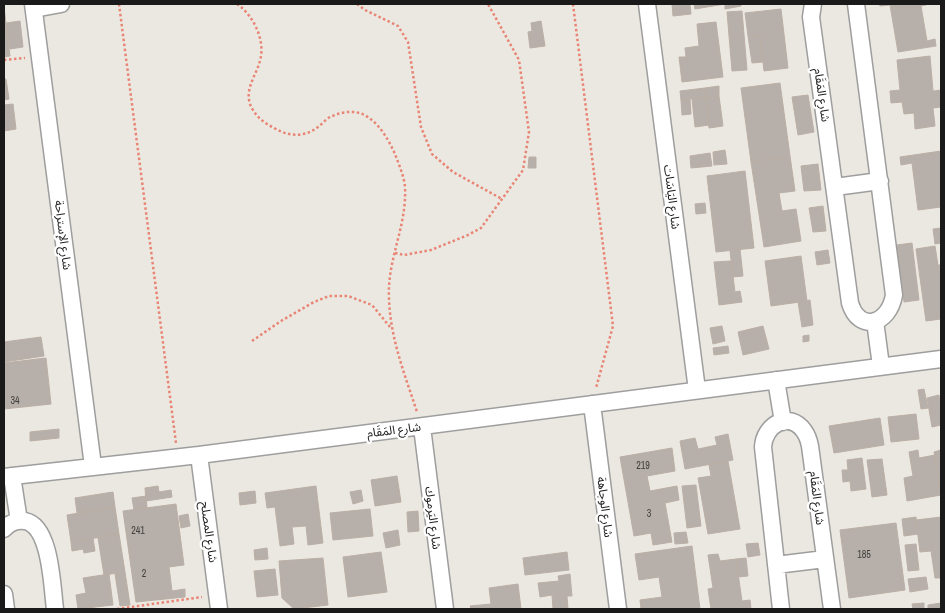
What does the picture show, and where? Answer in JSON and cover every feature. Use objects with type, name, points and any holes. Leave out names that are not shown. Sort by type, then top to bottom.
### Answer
[{"type":"street","points":[[34,6],[61,4]]},
{"type":"street","name":"شارع اليَاسَات","points":[[647,4],[697,390]]},
{"type":"street","name":"شارع المَقَام","points":[[813,4],[811,17],[852,309],[861,319],[874,321]]},
{"type":"street","points":[[856,4],[894,295],[889,312],[880,320],[874,321],[881,366]]},
{"type":"street","name":"شارع الإستراحة","points":[[34,6],[93,466]]},
{"type":"street","points":[[835,187],[880,181]]},
{"type":"street","name":"شارع المَقَام","points":[[19,521],[8,476],[199,455],[422,427],[941,358]]},
{"type":"street","points":[[776,380],[783,422],[770,428],[763,440],[762,447],[781,609]]},
{"type":"street","name":"شارع الوجاهة","points":[[592,404],[618,609]]},
{"type":"street","name":"شارع المَقَام","points":[[783,422],[798,426],[804,431],[810,446],[832,609]]},
{"type":"street","name":"شارع اليَرموك","points":[[422,427],[445,609]]},
{"type":"street","name":"شارع المصلح","points":[[199,455],[218,602]]},
{"type":"street","points":[[4,529],[12,523],[19,521],[27,522],[34,525],[43,537],[55,609]]},
{"type":"street","points":[[776,565],[825,559]]},
{"type":"street","points":[[4,594],[6,609]]},
{"type":"path","points":[[119,4],[178,457]]},
{"type":"path","points":[[237,4],[246,10],[255,23],[260,40],[261,56],[248,96],[254,112],[264,123],[285,134],[297,135],[309,132],[329,118],[352,111],[364,114],[375,122],[386,137],[397,159],[405,185],[403,221],[389,274],[391,329],[422,427]]},
{"type":"path","points":[[357,4],[365,10],[398,26],[408,42],[421,127],[432,154],[453,172],[502,199]]},
{"type":"path","points":[[395,252],[404,255],[431,250],[481,228],[523,170],[530,132],[519,60],[488,4]]},
{"type":"path","points":[[573,4],[613,326],[592,404]]},
{"type":"path","points":[[4,60],[40,56]]},
{"type":"path","points":[[252,340],[314,302],[330,296],[348,296],[372,306],[391,329]]},
{"type":"path","points":[[117,609],[218,602]]},
{"type":"building","points":[[672,4],[690,4],[691,14],[673,16]]},
{"type":"building","points":[[694,4],[725,4],[695,9]]},
{"type":"building","points":[[725,4],[741,4],[741,6],[725,9]]},
{"type":"building","points":[[879,4],[930,4],[921,6],[927,41],[935,39],[936,46],[898,52],[890,5],[880,6]]},
{"type":"building","points":[[4,7],[10,56],[4,57]]},
{"type":"building","points":[[781,9],[788,68],[764,71],[760,35],[748,36],[745,13]]},
{"type":"building","points":[[742,11],[747,70],[732,71],[727,12]]},
{"type":"building","points":[[20,21],[23,47],[10,49],[6,23]]},
{"type":"building","points":[[541,21],[545,46],[530,48],[528,32],[532,31],[531,23]]},
{"type":"building","points":[[716,22],[723,77],[682,82],[679,57],[686,57],[685,48],[699,46],[697,24]]},
{"type":"building","points":[[760,35],[763,62],[752,63],[748,36]]},
{"type":"building","points":[[930,56],[933,91],[941,90],[941,107],[933,108],[935,126],[915,129],[914,113],[904,114],[902,102],[891,103],[890,91],[900,90],[897,60]]},
{"type":"building","points":[[4,79],[6,79],[9,99],[4,100]]},
{"type":"building","points":[[780,83],[790,156],[751,162],[741,88]]},
{"type":"building","points":[[719,86],[719,96],[706,97],[705,88]]},
{"type":"building","points":[[705,88],[706,97],[681,100],[680,91]]},
{"type":"building","points":[[808,95],[814,132],[798,135],[792,97]]},
{"type":"building","points":[[719,96],[723,126],[709,128],[706,97]]},
{"type":"building","points":[[706,97],[709,125],[695,127],[692,99]]},
{"type":"building","points":[[690,99],[691,114],[682,115],[681,100]]},
{"type":"building","points":[[13,104],[16,129],[4,131],[4,105]]},
{"type":"building","points":[[725,150],[727,164],[714,165],[713,152]]},
{"type":"building","points":[[941,151],[941,207],[918,210],[912,163],[901,165],[900,157]]},
{"type":"building","points":[[710,153],[712,166],[691,168],[690,156]]},
{"type":"building","points":[[790,156],[795,191],[779,193],[782,211],[796,209],[801,241],[764,247],[751,162]]},
{"type":"building","points":[[529,157],[536,157],[536,168],[528,168]]},
{"type":"building","points":[[818,164],[821,190],[804,191],[801,166]]},
{"type":"building","points":[[745,171],[754,248],[716,252],[707,176]]},
{"type":"building","points":[[705,203],[706,213],[696,214],[695,204]]},
{"type":"building","points":[[823,206],[826,231],[813,232],[809,208]]},
{"type":"building","points":[[941,228],[941,243],[935,244],[933,229]]},
{"type":"building","points":[[912,243],[919,300],[904,302],[897,245]]},
{"type":"building","points":[[935,246],[938,265],[941,265],[941,319],[926,321],[916,249]]},
{"type":"building","points":[[740,249],[743,276],[733,277],[730,251]]},
{"type":"building","points":[[828,250],[830,263],[817,265],[815,252]]},
{"type":"building","points":[[801,256],[807,301],[771,306],[765,261]]},
{"type":"building","points":[[731,261],[735,292],[740,291],[742,302],[719,305],[714,262]]},
{"type":"building","points":[[810,300],[813,325],[802,327],[798,302]]},
{"type":"building","points":[[722,326],[725,341],[713,344],[710,328]]},
{"type":"building","points":[[763,326],[769,349],[743,355],[738,332]]},
{"type":"building","points":[[809,335],[809,341],[803,342],[803,336]]},
{"type":"building","points":[[41,337],[44,356],[4,362],[4,342]]},
{"type":"building","points":[[728,346],[729,353],[714,355],[713,348]]},
{"type":"building","points":[[46,358],[51,404],[4,409],[4,363]]},
{"type":"building","points":[[924,389],[928,408],[921,409],[918,390]]},
{"type":"building","points":[[939,395],[941,425],[932,427],[927,398]]},
{"type":"building","points":[[916,414],[919,439],[891,442],[888,417]]},
{"type":"building","points":[[880,418],[884,445],[834,453],[829,426]]},
{"type":"building","points":[[59,429],[59,438],[30,441],[30,432]]},
{"type":"building","points":[[728,434],[733,460],[685,469],[680,441],[695,438],[698,449],[717,445],[715,437]]},
{"type":"building","points":[[672,448],[675,471],[647,476],[650,491],[677,486],[679,500],[665,503],[672,542],[653,545],[651,533],[634,536],[620,457]]},
{"type":"building","points":[[918,450],[919,458],[935,455],[941,495],[907,501],[904,478],[913,476],[909,452]]},
{"type":"building","points":[[941,450],[941,490],[940,490],[934,452]]},
{"type":"building","points":[[862,458],[866,489],[851,491],[850,481],[843,482],[842,470],[848,470],[847,460]]},
{"type":"building","points":[[882,459],[887,495],[872,497],[867,460]]},
{"type":"building","points":[[728,461],[740,529],[708,534],[698,478],[711,476],[709,465]]},
{"type":"building","points":[[397,476],[401,502],[375,506],[371,480]]},
{"type":"building","points":[[696,485],[701,526],[687,528],[682,486]]},
{"type":"building","points":[[158,486],[159,492],[171,490],[172,497],[146,501],[145,488]]},
{"type":"building","points":[[316,486],[323,543],[308,545],[306,526],[292,527],[294,544],[280,546],[275,507],[267,508],[265,493]]},
{"type":"building","points":[[361,490],[363,501],[353,504],[350,492]]},
{"type":"building","points":[[255,491],[256,503],[240,505],[239,493]]},
{"type":"building","points":[[113,492],[115,507],[77,513],[75,498]]},
{"type":"building","points":[[146,496],[147,508],[134,510],[132,498]]},
{"type":"building","points":[[176,504],[184,565],[169,567],[172,591],[185,589],[185,597],[136,602],[123,511]]},
{"type":"building","points":[[115,507],[119,534],[71,542],[67,515]]},
{"type":"building","points":[[370,509],[373,536],[333,540],[330,513]]},
{"type":"building","points":[[418,511],[419,531],[408,532],[407,512]]},
{"type":"building","points":[[188,514],[190,526],[181,528],[179,516]]},
{"type":"building","points":[[916,517],[918,534],[904,536],[902,519]]},
{"type":"building","points":[[941,517],[941,578],[935,578],[931,551],[920,552],[916,520]]},
{"type":"building","points":[[896,523],[905,590],[849,598],[840,530]]},
{"type":"building","points":[[398,530],[400,545],[386,548],[383,533]]},
{"type":"building","points":[[686,532],[688,543],[675,544],[674,533]]},
{"type":"building","points":[[119,534],[125,572],[104,575],[98,538]]},
{"type":"building","points":[[93,538],[95,551],[84,553],[83,549],[72,551],[71,542]]},
{"type":"building","points":[[758,543],[760,555],[748,557],[746,544]]},
{"type":"building","points":[[916,544],[919,570],[908,571],[905,545]]},
{"type":"building","points":[[692,546],[700,609],[641,609],[640,600],[662,597],[659,577],[639,580],[635,554]]},
{"type":"building","points":[[267,548],[268,559],[255,560],[254,550]]},
{"type":"building","points":[[381,552],[387,592],[348,597],[343,557]]},
{"type":"building","points":[[567,552],[569,570],[525,575],[523,558]]},
{"type":"building","points":[[718,554],[720,561],[736,559],[742,601],[750,600],[751,609],[711,609],[708,589],[713,588],[708,555]]},
{"type":"building","points":[[323,558],[328,605],[294,609],[282,598],[279,561]]},
{"type":"building","points":[[746,558],[748,576],[738,577],[736,559]]},
{"type":"building","points":[[275,569],[278,595],[257,597],[254,571]]},
{"type":"building","points":[[125,572],[130,605],[120,606],[115,574]]},
{"type":"building","points":[[109,574],[113,605],[78,609],[76,595],[86,593],[83,578]]},
{"type":"building","points":[[570,574],[572,596],[567,596],[568,609],[553,609],[552,595],[540,597],[538,583],[559,581],[558,576]]},
{"type":"building","points":[[926,577],[928,589],[910,592],[908,579]]},
{"type":"building","points":[[518,584],[521,609],[471,609],[470,606],[491,604],[489,588]]},
{"type":"building","points":[[924,603],[924,609],[913,609],[912,604]]},
{"type":"building","points":[[941,603],[941,609],[928,609],[928,605]]}]
